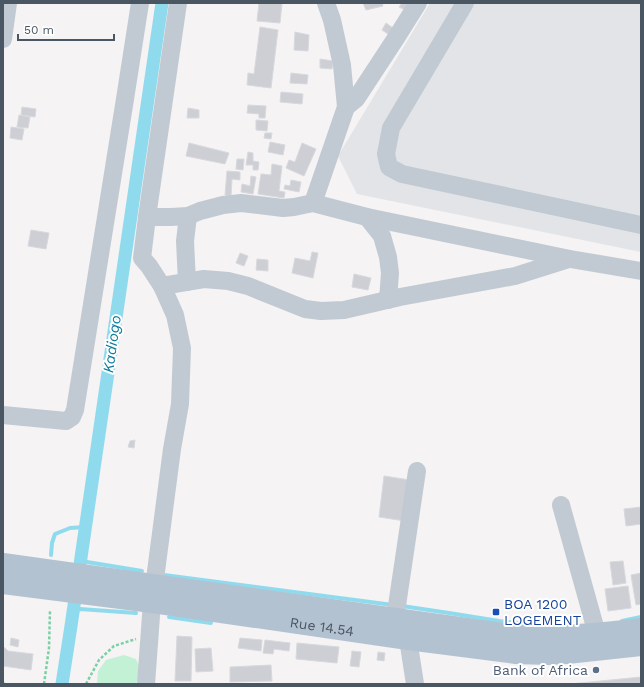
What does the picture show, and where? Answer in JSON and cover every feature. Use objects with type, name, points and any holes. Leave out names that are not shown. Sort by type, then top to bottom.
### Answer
[{"type":"main road","points":[[3,564],[59,581]]},
{"type":"main road","name":"Rue 14.54","points":[[3,583],[59,581],[405,626],[520,636],[538,637],[597,634],[641,629]]},
{"type":"main road","name":"Rue 14.54","points":[[405,626],[516,653],[568,653],[641,645]]},
{"type":"street","points":[[3,39],[8,3]]},
{"type":"street","points":[[3,415],[66,421],[72,418],[75,410],[140,3]]},
{"type":"street","points":[[146,684],[154,594],[172,449],[180,404],[182,348],[175,315],[162,286],[142,258],[178,3]]},
{"type":"street","points":[[313,203],[346,107],[342,65],[332,20],[326,3]]},
{"type":"street","points":[[346,107],[356,99],[418,3]]},
{"type":"street","points":[[464,3],[391,128],[386,154],[389,167],[402,174],[641,225]]},
{"type":"street","points":[[147,217],[188,216],[223,205],[240,203],[283,208],[313,203],[367,217],[570,259],[641,271]]},
{"type":"street","points":[[187,282],[185,241],[188,216]]},
{"type":"street","points":[[367,217],[382,236],[388,257],[390,273],[388,300]]},
{"type":"street","points":[[162,286],[204,279],[228,281],[248,286],[305,309],[321,311],[344,310],[388,300],[515,276],[570,259]]},
{"type":"street","points":[[415,684],[405,626],[417,471]]},
{"type":"street","points":[[561,505],[597,634]]},
{"type":"path","points":[[44,684],[49,648],[50,610]]},
{"type":"path","points":[[86,684],[99,660],[114,646],[130,640],[150,636]]},
{"type":"shaded area","points":[[430,3],[641,3],[641,252],[357,194],[338,156]]},
{"type":"green space","points":[[124,655],[136,659],[141,670],[136,684],[97,684],[98,671],[106,660]]},
{"type":"building","points":[[259,3],[282,3],[280,23],[257,21]]},
{"type":"building","points":[[363,3],[382,3],[383,6],[366,10]]},
{"type":"building","points":[[402,3],[408,4],[405,10],[399,7]]},
{"type":"building","points":[[386,23],[393,28],[388,34],[382,30]]},
{"type":"building","points":[[260,27],[278,30],[271,88],[247,85],[248,73],[254,74]]},
{"type":"building","points":[[295,32],[309,35],[308,51],[294,50]]},
{"type":"building","points":[[320,59],[333,61],[332,69],[320,68]]},
{"type":"building","points":[[291,73],[308,75],[307,84],[290,83]]},
{"type":"building","points":[[281,92],[303,94],[302,104],[280,102]]},
{"type":"building","points":[[248,105],[266,106],[265,118],[259,118],[259,114],[247,113]]},
{"type":"building","points":[[22,107],[36,109],[35,117],[21,115]]},
{"type":"building","points":[[188,108],[199,110],[199,118],[187,118]]},
{"type":"building","points":[[19,115],[30,117],[28,128],[17,127]]},
{"type":"building","points":[[256,120],[268,121],[267,131],[256,130]]},
{"type":"building","points":[[11,127],[24,129],[22,140],[10,138]]},
{"type":"building","points":[[265,133],[272,133],[271,139],[264,138]]},
{"type":"building","points":[[270,142],[285,145],[283,155],[268,152]]},
{"type":"building","points":[[189,143],[229,153],[225,164],[186,156]]},
{"type":"building","points":[[302,143],[316,149],[304,176],[286,168],[289,160],[295,162]]},
{"type":"building","points":[[248,152],[253,153],[253,161],[259,162],[258,170],[253,170],[253,165],[246,165]]},
{"type":"building","points":[[237,159],[244,159],[243,170],[236,169]]},
{"type":"building","points":[[272,164],[282,166],[279,191],[285,192],[284,198],[258,194],[261,174],[271,175]]},
{"type":"building","points":[[227,171],[240,172],[240,180],[232,179],[231,196],[225,195]]},
{"type":"building","points":[[251,176],[256,177],[253,194],[241,192],[242,184],[250,186]]},
{"type":"building","points":[[291,180],[301,182],[299,192],[284,189],[285,185],[290,186]]},
{"type":"building","points":[[31,230],[49,233],[46,249],[28,246]]},
{"type":"building","points":[[312,252],[318,253],[313,278],[292,273],[295,258],[310,261]]},
{"type":"building","points":[[240,253],[248,256],[244,266],[236,263]]},
{"type":"building","points":[[257,259],[268,260],[268,271],[256,270]]},
{"type":"building","points":[[354,274],[371,278],[368,290],[352,287]]},
{"type":"building","points":[[135,440],[134,448],[128,447],[130,441]]},
{"type":"building","points":[[384,476],[410,480],[405,521],[379,517]]},
{"type":"building","points":[[641,507],[641,524],[626,526],[624,509]]},
{"type":"building","points":[[623,561],[626,583],[613,585],[610,562]]},
{"type":"building","points":[[641,573],[641,604],[636,605],[631,575]]},
{"type":"building","points":[[628,586],[631,608],[608,611],[605,589]]},
{"type":"building","points":[[177,636],[192,637],[191,681],[175,681]]},
{"type":"building","points":[[11,638],[19,640],[18,647],[10,645]]},
{"type":"building","points":[[240,638],[262,640],[261,651],[238,648]]},
{"type":"building","points":[[265,640],[290,643],[289,651],[274,649],[273,654],[263,653]]},
{"type":"building","points":[[297,643],[339,647],[337,663],[296,659]]},
{"type":"building","points":[[3,646],[8,651],[33,654],[31,670],[3,666]]},
{"type":"building","points":[[211,648],[213,671],[196,672],[195,649]]},
{"type":"building","points":[[352,651],[361,652],[359,667],[350,666]]},
{"type":"building","points":[[378,652],[385,653],[384,661],[377,660]]},
{"type":"building","points":[[271,665],[272,681],[230,682],[230,667]]},
{"type":"building","points":[[641,677],[641,684],[570,684]]},
{"type":"waterway","name":"Kadiogo","points":[[62,684],[162,3]]},
{"type":"waterway","points":[[51,555],[52,543],[55,534],[70,528],[86,527]]},
{"type":"waterway","points":[[81,557],[87,562],[142,571]]},
{"type":"waterway","points":[[164,575],[393,605]]},
{"type":"waterway","points":[[402,606],[499,621],[545,626]]},
{"type":"waterway","points":[[73,613],[80,609],[136,613]]},
{"type":"waterway","points":[[169,617],[211,623]]},
{"type":"waterway","points":[[622,621],[641,617]]},
{"type":"place","name":"BOA 1200 LOGEMENT","points":[[496,612]]},
{"type":"place","name":"Bank of Africa","points":[[596,670]]}]
